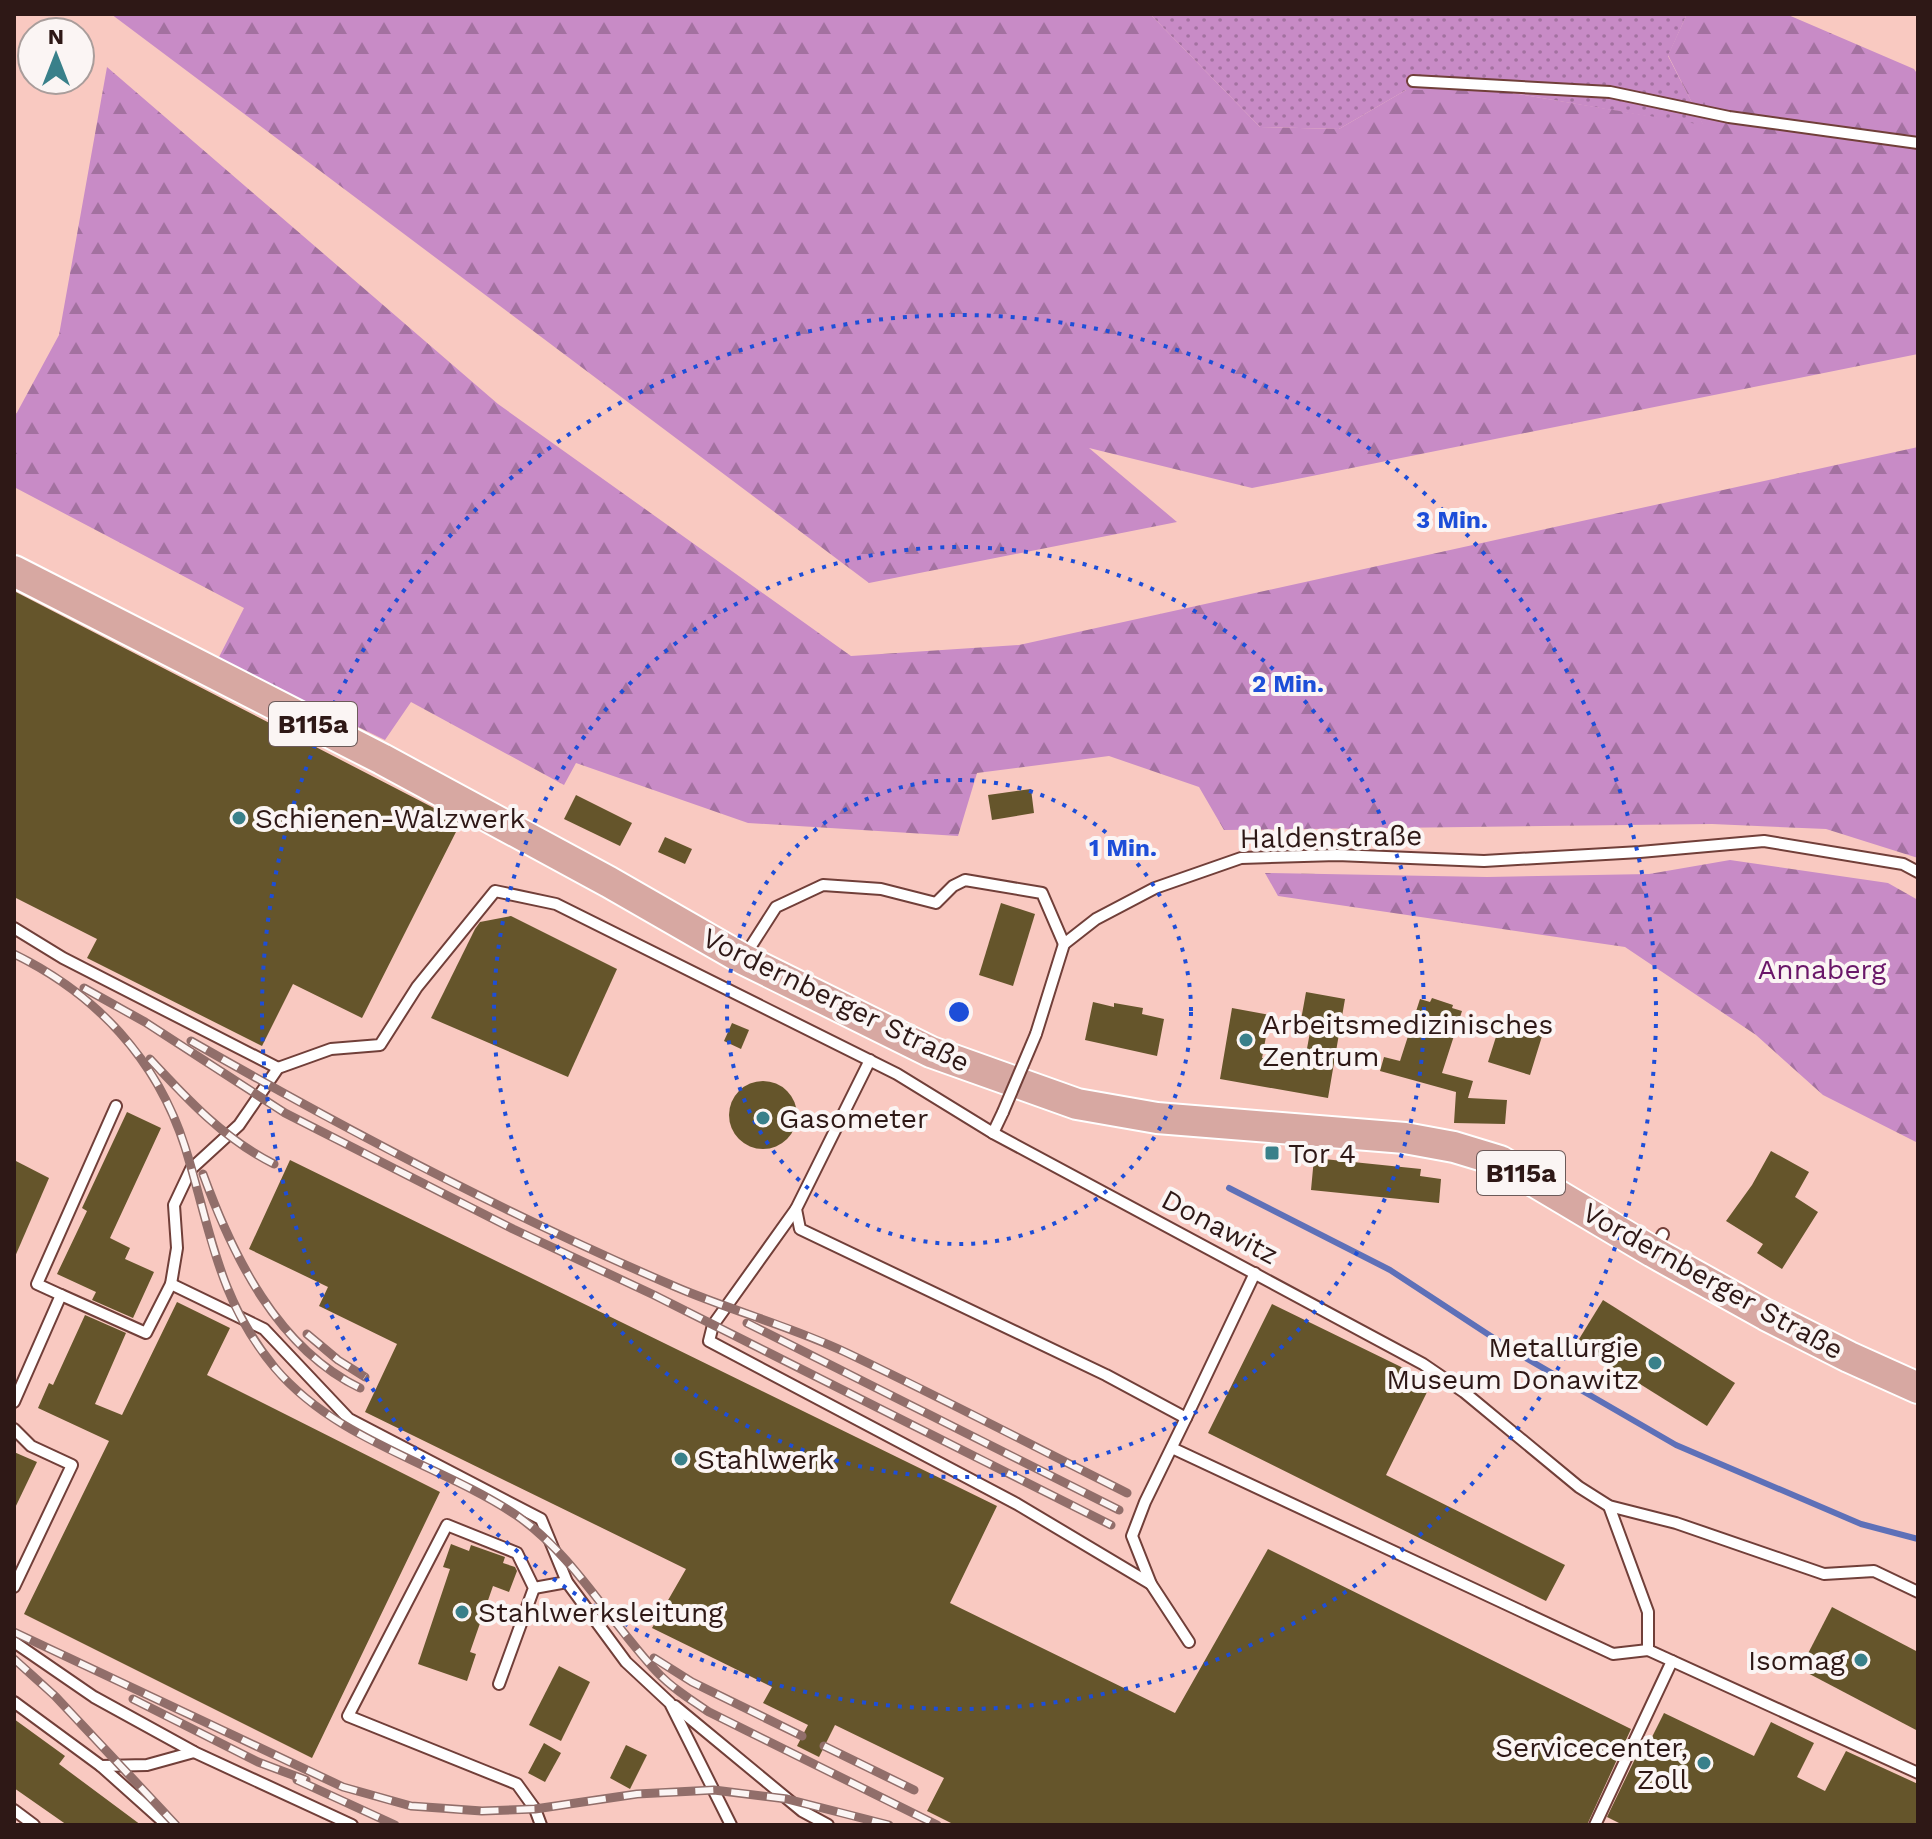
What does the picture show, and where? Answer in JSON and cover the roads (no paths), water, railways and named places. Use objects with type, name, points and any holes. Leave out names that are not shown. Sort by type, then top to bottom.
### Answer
[{"type":"main road","name":"Vordernberger Straße","points":[[14,571],[382,759],[597,875],[743,959],[931,1052],[1077,1104],[1157,1118],[1405,1138],[1454,1147],[1500,1161],[1658,1243],[1849,1357],[1918,1388]]},
{"type":"lane","points":[[1413,81],[1610,92],[1729,117],[1918,143]]},
{"type":"lane","name":"Haldenstraße","points":[[1064,944],[1096,919],[1155,888],[1241,858],[1337,855],[1484,861],[1764,841],[1903,864],[1918,872]]},
{"type":"lane","points":[[743,959],[776,907],[823,885],[881,889],[936,903],[953,886],[965,880],[1042,893],[1064,944],[1036,1034],[993,1133]]},
{"type":"lane","name":"Donawitz","points":[[278,1068],[331,1049],[380,1045],[417,987],[495,891],[556,904],[897,1074],[993,1133],[1423,1364],[1464,1392],[1579,1487],[1609,1506],[1676,1523],[1824,1574],[1874,1571],[1918,1592]]},
{"type":"lane","points":[[14,928],[63,958],[278,1068],[239,1125],[191,1169],[179,1193],[174,1205],[177,1248],[171,1284],[146,1333],[37,1284],[116,1106]]},
{"type":"lane","points":[[870,1060],[796,1209],[713,1325],[709,1341],[1017,1504],[1151,1584]]},
{"type":"lane","points":[[796,1209],[800,1229],[1106,1375],[1186,1418]]},
{"type":"lane","points":[[1189,1642],[1151,1584],[1132,1536],[1141,1510],[1255,1273]]},
{"type":"lane","points":[[171,1284],[264,1329],[349,1419],[541,1519],[567,1582],[626,1662],[670,1703],[802,1811],[828,1825]]},
{"type":"lane","points":[[14,1402],[61,1295]]},
{"type":"lane","points":[[14,1429],[31,1446],[72,1465],[15,1582]]},
{"type":"lane","points":[[1172,1448],[1613,1654],[1648,1650],[1918,1773]]},
{"type":"lane","points":[[1609,1506],[1648,1612],[1648,1650]]},
{"type":"lane","points":[[499,1684],[534,1588],[517,1553],[447,1525],[348,1716],[517,1784],[535,1809],[541,1825]]},
{"type":"lane","points":[[534,1588],[567,1582]]},
{"type":"lane","points":[[14,1642],[94,1697],[194,1752],[352,1825]]},
{"type":"lane","points":[[1595,1825],[1672,1661]]},
{"type":"lane","points":[[14,1702],[101,1766],[167,1825]]},
{"type":"lane","points":[[670,1703],[731,1825]]},
{"type":"lane","points":[[101,1766],[147,1765],[194,1752]]},
{"type":"lane","points":[[14,1810],[34,1825]]},
{"type":"waterway","points":[[1229,1188],[1390,1270],[1512,1350],[1676,1445],[1861,1524],[1918,1539]]},
{"type":"railway","points":[[14,954],[44,970],[97,1009],[120,1032],[158,1085],[185,1147],[218,1262],[240,1316],[275,1368],[300,1393],[358,1433],[486,1497],[537,1531],[556,1549],[657,1672],[695,1703],[937,1825]]},
{"type":"railway","points":[[84,988],[145,1022],[285,1113],[1111,1525]]},
{"type":"railway","points":[[191,1041],[370,1140],[491,1202],[676,1287],[845,1352],[1127,1493]]},
{"type":"railway","points":[[150,1059],[223,1130],[274,1164]]},
{"type":"railway","points":[[203,1174],[229,1236],[262,1297],[305,1349],[331,1371],[360,1388]]},
{"type":"railway","points":[[747,1323],[1119,1510]]},
{"type":"railway","points":[[307,1334],[338,1360],[365,1377]]},
{"type":"railway","points":[[14,1632],[343,1787],[411,1806],[482,1811],[535,1809],[637,1794],[714,1790],[787,1799],[889,1825]]},
{"type":"railway","points":[[654,1658],[692,1682],[802,1736]]},
{"type":"railway","points":[[14,1659],[55,1696],[176,1825]]},
{"type":"railway","points":[[133,1699],[258,1762],[306,1780]]},
{"type":"railway","points":[[824,1746],[914,1790]]},
{"type":"railway","points":[[297,1780],[395,1825]]},
{"type":"place","name":"Schienen-Walzwerk","points":[[239,818]]},
{"type":"place","name":"Arbeitsmedizinisches Zentrum","points":[[1246,1040]]},
{"type":"place","name":"Gasometer","points":[[763,1118]]},
{"type":"place","name":"Tor 4","points":[[1272,1153]]},
{"type":"place","name":"Metallurgie Museum Donawitz","points":[[1655,1363]]},
{"type":"place","name":"Stahlwerk","points":[[681,1459]]},
{"type":"place","name":"Stahlwerksleitung","points":[[462,1612]]},
{"type":"place","name":"Isomag","points":[[1861,1660]]},
{"type":"place","name":"Servicecenter, Zoll","points":[[1704,1763]]},
{"type":"park label","name":"Annaberg","points":[[1822,969]]}]
